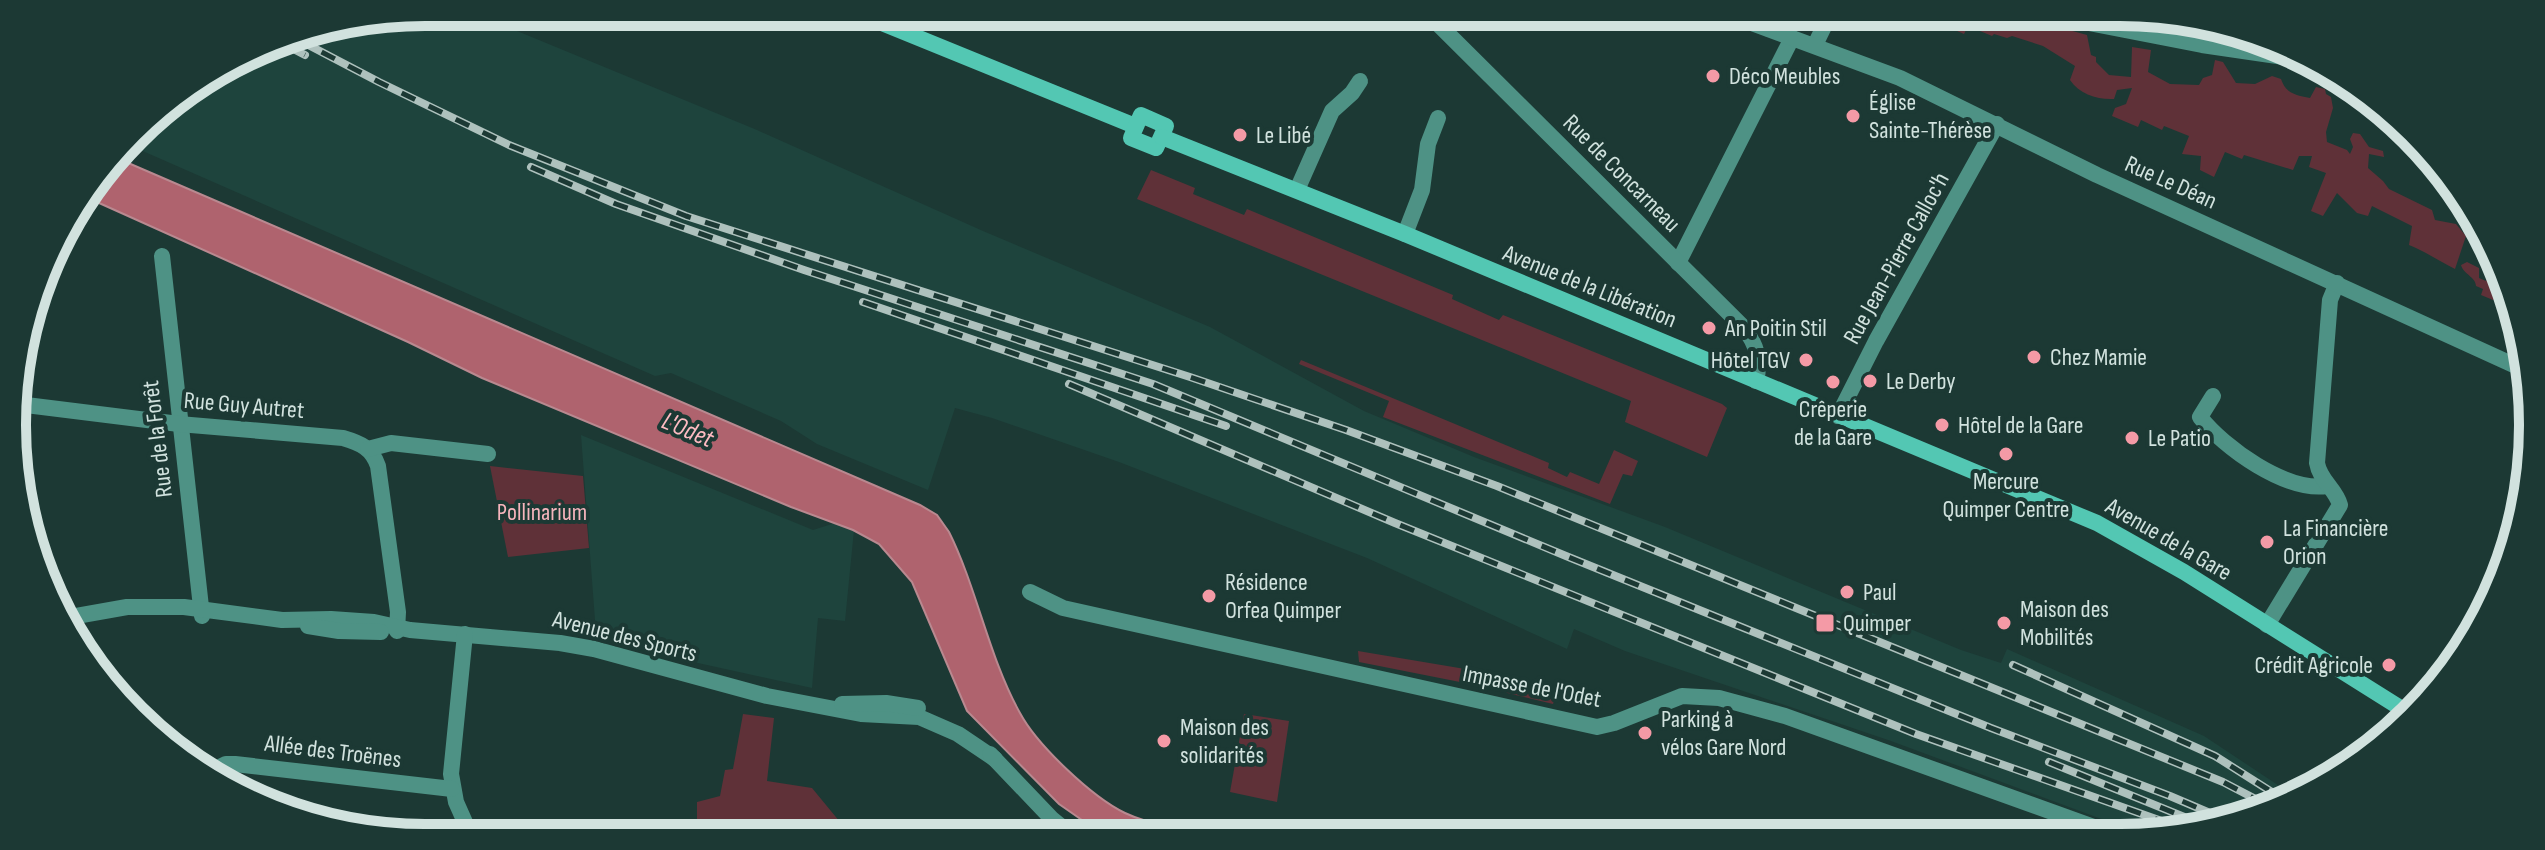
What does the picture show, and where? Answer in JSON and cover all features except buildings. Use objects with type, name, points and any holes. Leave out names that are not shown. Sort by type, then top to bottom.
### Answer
[{"type":"main road","name":"Avenue de la Libération","points":[[889,26],[1135,126],[1131,138],[1156,148],[1162,137],[1405,234],[1756,381]]},
{"type":"main road","name":"Avenue de la Gare","points":[[1756,381],[2125,536],[2401,708]]},
{"type":"street","name":"Rue de Concarneau","points":[[1440,26],[1751,338],[1759,361],[1756,381]]},
{"type":"street","name":"Rue Le Déan","points":[[1775,26],[1792,38],[1900,78],[2097,175],[2515,365]]},
{"type":"street","points":[[1815,45],[1824,26]]},
{"type":"street","points":[[2105,26],[2270,55]]},
{"type":"street","points":[[1678,263],[1792,38]]},
{"type":"street","points":[[1297,190],[1332,111],[1360,81]]},
{"type":"street","points":[[1405,234],[1422,190],[1428,144],[1438,118]]},
{"type":"street","name":"Rue Jean-Pierre Calloc'h","points":[[1838,416],[1876,341],[1997,124]]},
{"type":"street","name":"Rue de la Forêt","points":[[162,256],[202,613]]},
{"type":"street","points":[[2267,625],[2338,511],[2339,501],[2318,468],[2330,300],[2337,283]]},
{"type":"street","points":[[2213,396],[2200,417],[2214,432],[2290,482],[2312,487],[2327,486]]},
{"type":"street","name":"Rue Guy Autret","points":[[27,405],[179,424],[343,438],[368,449],[391,443],[488,454]]},
{"type":"street","points":[[368,449],[378,466],[402,629]]},
{"type":"street","name":"Impasse de l'Odet","points":[[1030,592],[1063,608],[1597,727],[1682,696],[1719,698],[1785,716],[2085,824]]},
{"type":"street","name":"Avenue des Sports","points":[[75,617],[127,607],[282,620],[331,619],[402,629],[579,645],[741,690],[827,705],[886,703],[939,713],[970,731],[1058,824]]},
{"type":"street","points":[[464,824],[452,789],[451,774],[465,634]]},
{"type":"street","name":"Allée des Troënes","points":[[220,768],[235,764],[452,789]]},
{"type":"shaded area","points":[[505,26],[757,130],[983,231],[1210,327],[1364,411],[1474,457],[1665,527],[1961,650],[2001,663],[2007,649],[2204,736],[2284,789],[2248,803],[2198,816],[2172,821],[2115,824],[1891,741],[1625,651],[1574,629],[1567,649],[1367,558],[1119,462],[992,418],[955,408],[928,490],[817,444],[781,421],[671,373],[655,376],[138,149],[203,93],[249,67],[297,47],[373,29]]},
{"type":"shaded area","points":[[581,435],[813,530],[835,523],[854,530],[845,621],[818,618],[812,688],[698,663],[596,633]]},
{"type":"green space","points":[[1946,26],[1968,26],[1964,34]]},
{"type":"green space","points":[[1968,26],[2054,26],[2087,35],[2091,55],[2109,75],[2131,77],[2132,47],[2151,50],[2148,72],[2170,84],[2199,85],[2203,78],[2212,75],[2215,60],[2223,62],[2236,83],[2255,84],[2272,76],[2281,79],[2292,93],[2310,98],[2316,87],[2325,89],[2331,97],[2333,108],[2326,132],[2327,142],[2350,154],[2353,133],[2360,134],[2369,147],[2383,151],[2384,157],[2369,154],[2368,168],[2389,189],[2432,210],[2435,220],[2456,224],[2466,236],[2455,269],[2409,245],[2412,226],[2372,206],[2368,216],[2357,213],[2337,193],[2323,216],[2311,211],[2326,173],[2309,167],[2312,156],[2299,156],[2293,170],[2244,155],[2242,159],[2225,152],[2214,177],[2200,170],[2201,156],[2182,154],[2189,136],[2164,126],[2162,130],[2141,120],[2138,127],[2112,116],[2115,108],[2126,104],[2132,88],[2117,90],[2114,99],[2089,95],[2070,80],[2075,66],[2043,46],[2012,36],[1992,36]]},
{"type":"green space","points":[[1151,170],[1195,188],[1193,194],[1244,215],[1247,209],[1453,295],[1452,299],[1499,320],[1503,315],[1722,404],[1727,408],[1707,457],[1625,422],[1631,401],[1137,199]]},
{"type":"green space","points":[[2467,262],[2479,268],[2479,278],[2486,281],[2489,272],[2498,298],[2493,300],[2481,295],[2483,289],[2476,286],[2461,265]]},
{"type":"green space","points":[[1301,360],[1549,463],[1548,468],[1567,477],[1570,472],[1599,484],[1614,450],[1638,461],[1632,476],[1623,474],[1610,504],[1383,417],[1389,401],[1299,364]]},
{"type":"green space","name":"Pollinarium","points":[[490,466],[583,476],[589,548],[508,557]]},
{"type":"green space","points":[[1358,651],[1477,671],[1555,698],[1553,704],[1359,662]]},
{"type":"green space","points":[[743,714],[774,718],[767,781],[812,788],[840,822],[866,824],[743,824],[697,819],[697,802],[720,796],[725,770],[733,769]]},
{"type":"green space","points":[[1244,714],[1289,721],[1277,802],[1230,792]]},
{"type":"water","name":"L'Odet","points":[[125,162],[920,505],[937,515],[949,532],[1009,692],[1028,726],[1052,754],[1097,795],[1125,813],[1159,824],[1087,824],[1059,804],[967,711],[912,582],[879,544],[853,530],[482,378],[94,201]]},
{"type":"railway","points":[[307,44],[509,145],[686,216],[1190,377],[1497,486],[2223,782],[2257,800]]},
{"type":"railway","points":[[293,49],[305,55]]},
{"type":"railway","points":[[531,167],[616,204],[804,270],[1153,384],[1566,556],[2210,813]]},
{"type":"railway","points":[[863,302],[1226,426]]},
{"type":"railway","points":[[1069,384],[1395,523],[1916,734],[2163,822]]},
{"type":"railway","points":[[2013,665],[2215,756],[2274,793]]},
{"type":"railway","points":[[2049,762],[2187,818]]},
{"type":"place","name":"Déco Meubles","points":[[1713,76]]},
{"type":"place","name":"Église Sainte-Thérèse","points":[[1853,116]]},
{"type":"place","name":"Le Libé","points":[[1240,135]]},
{"type":"place","name":"An Poitin Stil","points":[[1709,328]]},
{"type":"place","name":"Chez Mamie","points":[[2034,357]]},
{"type":"place","name":"Hôtel TGV","points":[[1806,360]]},
{"type":"place","name":"Le Derby","points":[[1870,381]]},
{"type":"place","name":"Crêperie de la Gare","points":[[1833,382]]},
{"type":"place","name":"Hôtel de la Gare","points":[[1942,425]]},
{"type":"place","name":"Le Patio","points":[[2132,438]]},
{"type":"place","name":"Mercure Quimper Centre","points":[[2006,454]]},
{"type":"place","name":"La Financière Orion","points":[[2267,542]]},
{"type":"place","name":"Paul","points":[[1847,592]]},
{"type":"place","name":"Résidence Orfea Quimper","points":[[1209,596]]},
{"type":"place","name":"Quimper","points":[[1825,623]]},
{"type":"place","name":"Maison des Mobilités","points":[[2004,623]]},
{"type":"place","name":"Crédit Agricole","points":[[2389,665]]},
{"type":"place","name":"Parking à vélos Gare Nord","points":[[1645,733]]},
{"type":"place","name":"Maison des solidarités","points":[[1164,741]]}]
